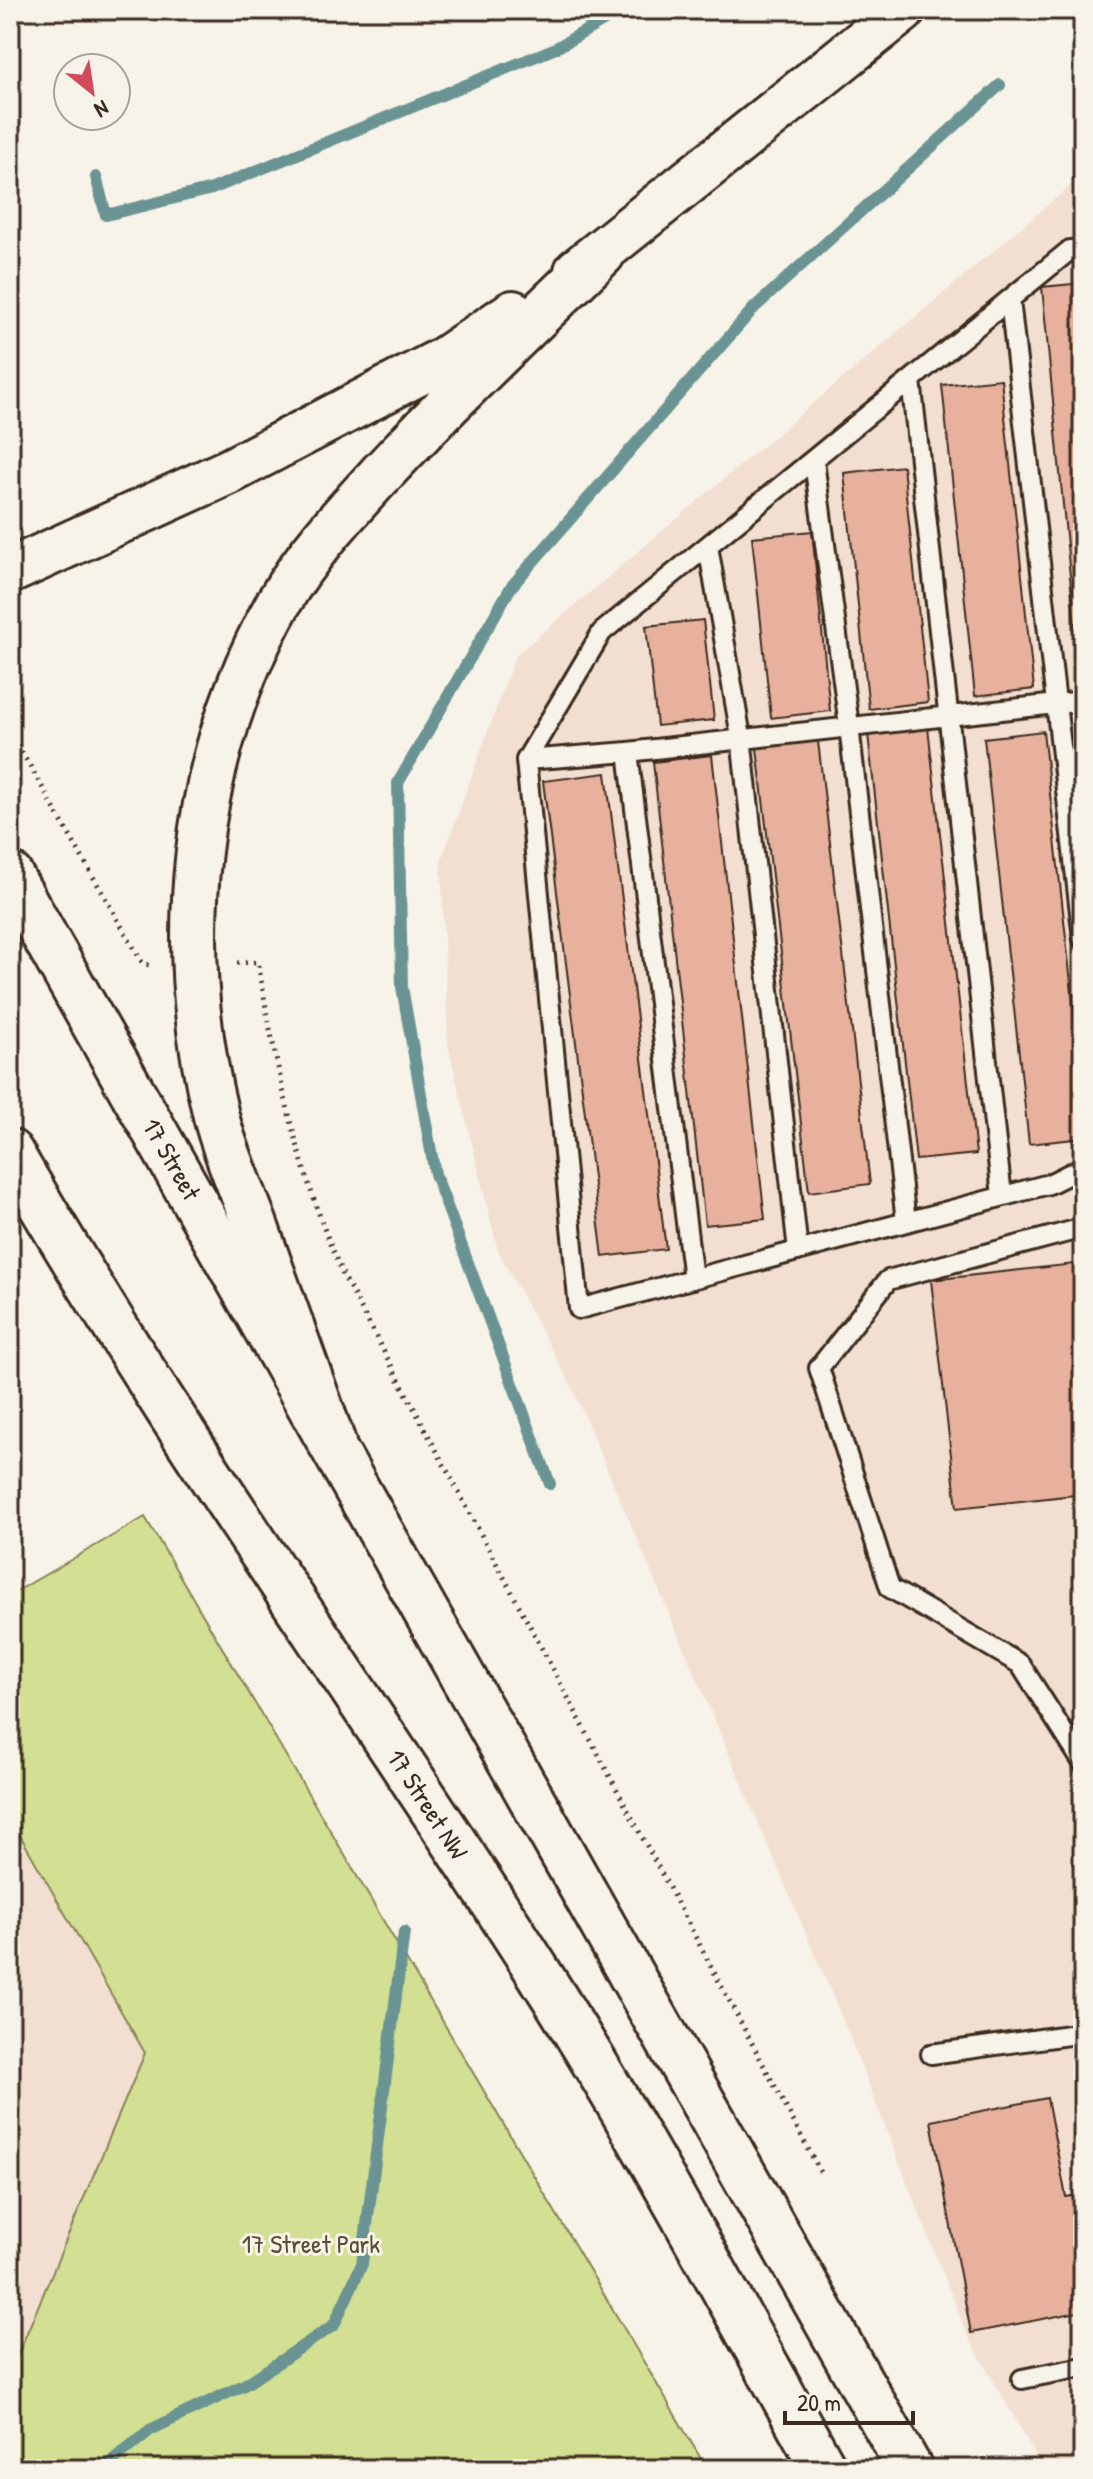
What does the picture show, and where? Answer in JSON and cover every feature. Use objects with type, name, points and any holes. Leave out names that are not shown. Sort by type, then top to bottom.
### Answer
[{"type":"main road","points":[[10,571],[230,471],[445,359],[602,254],[903,10]]},
{"type":"main road","points":[[602,254],[407,446],[340,519],[280,600],[240,683],[211,783],[193,888],[192,966],[201,1043],[217,1119],[333,1443],[910,2469]]},
{"type":"main road","name":"17 Street","points":[[10,875],[333,1443]]},
{"type":"main road","name":"17 Street NW","points":[[10,1152],[191,1441],[539,1973],[667,2190],[824,2469]]},
{"type":"lane","points":[[1083,249],[1070,250],[602,632],[526,760],[579,1309],[1049,1184],[1083,1167]]},
{"type":"lane","points":[[1010,300],[1083,939]]},
{"type":"lane","points":[[911,380],[1002,1196]]},
{"type":"lane","points":[[814,461],[849,726],[906,1222]]},
{"type":"lane","points":[[708,546],[741,737],[798,1251]]},
{"type":"lane","points":[[526,760],[628,752],[1083,701]]},
{"type":"lane","points":[[628,752],[693,1279]]},
{"type":"lane","points":[[1083,1228],[888,1280],[819,1368],[890,1588],[1020,1664],[1083,1763]]},
{"type":"lane","points":[[931,2054],[1083,2033]]},
{"type":"lane","points":[[1022,2379],[1083,2367]]},
{"type":"path","points":[[10,731],[143,964],[192,966],[258,962],[294,1142],[320,1221],[342,1273],[821,2173]]},
{"type":"shaded area","points":[[1083,175],[1083,2469],[1043,2469],[966,2332],[845,2025],[572,1387],[498,1251],[448,1045],[441,861],[515,656]]},
{"type":"shaded area","points":[[10,1818],[145,2053],[10,2373]]},
{"type":"green space","name":"17 Street Park","points":[[145,1517],[707,2469],[10,2469],[10,2373],[145,2053],[10,1818],[10,1595]]},
{"type":"building","points":[[1083,283],[1083,680],[1080,680],[1042,287]]},
{"type":"building","points":[[1001,379],[1034,689],[975,696],[942,385]]},
{"type":"building","points":[[903,466],[928,702],[869,709],[844,473]]},
{"type":"building","points":[[812,531],[830,711],[771,718],[752,537]]},
{"type":"building","points":[[703,620],[714,720],[657,726],[646,626]]},
{"type":"building","points":[[928,727],[976,1154],[916,1160],[868,734]]},
{"type":"building","points":[[1043,731],[1083,1091],[1083,1138],[1029,1144],[984,738]]},
{"type":"building","points":[[818,741],[870,1184],[809,1192],[757,748]]},
{"type":"building","points":[[712,755],[765,1219],[705,1225],[653,762]]},
{"type":"building","points":[[606,773],[666,1249],[603,1257],[543,781]]},
{"type":"building","points":[[1083,1263],[1083,1494],[957,1508],[931,1280]]},
{"type":"building","points":[[1047,2098],[1066,2197],[1083,2194],[1083,2311],[971,2333],[931,2121]]},
{"type":"waterway","points":[[96,177],[106,215],[212,189],[556,48],[622,10]]},
{"type":"waterway","points":[[550,1484],[435,1174],[402,987],[398,783],[511,587],[754,308],[1000,85]]},
{"type":"waterway","points":[[102,2469],[150,2430],[246,2384],[334,2325],[362,2264],[404,1932]]}]
